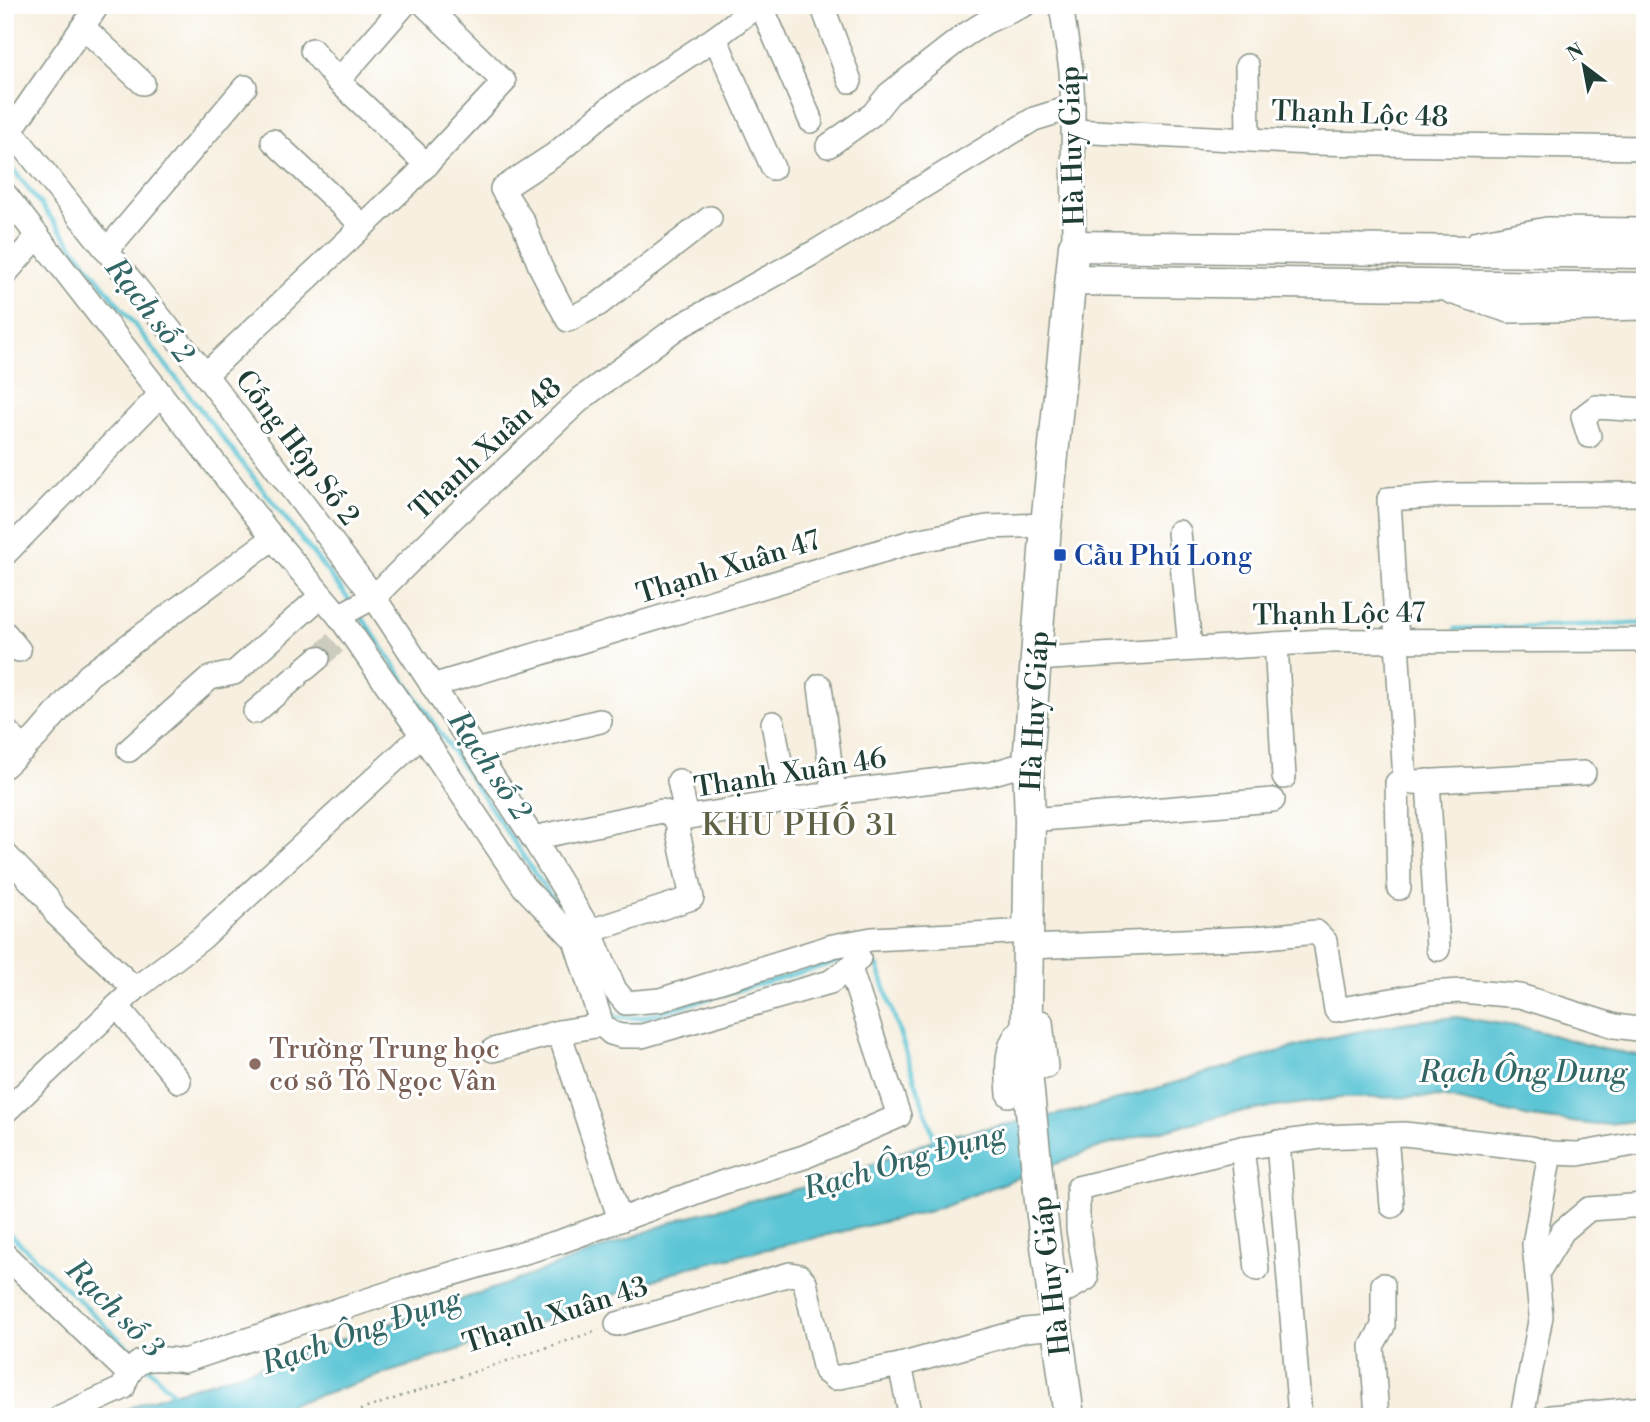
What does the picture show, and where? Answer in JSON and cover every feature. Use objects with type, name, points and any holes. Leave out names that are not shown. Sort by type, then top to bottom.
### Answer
[{"type":"main road","points":[[1074,246],[1645,253]]},
{"type":"main road","name":"Hà Huy Giáp","points":[[1069,1417],[1040,1201],[1036,1064],[1027,1024],[1030,820],[1028,763],[1046,525],[1074,246]]},
{"type":"main road","points":[[1071,280],[1645,288]]},
{"type":"street","points":[[8,127],[98,5]]},
{"type":"street","points":[[338,81],[404,5]]},
{"type":"street","points":[[205,374],[427,165],[504,82],[425,5]]},
{"type":"street","points":[[710,218],[599,303],[568,320],[540,266],[523,222],[502,189],[554,155],[611,107],[760,5],[811,121]]},
{"type":"street","points":[[822,5],[850,81]]},
{"type":"street","points":[[828,146],[873,114],[889,94],[965,36],[986,22],[1024,5]]},
{"type":"street","name":"Hà Huy Giáp","points":[[1061,5],[1071,70],[1073,107],[1074,246]]},
{"type":"street","points":[[83,27],[143,83]]},
{"type":"street","points":[[715,38],[772,168]]},
{"type":"street","points":[[312,51],[338,81],[427,165]]},
{"type":"street","points":[[1247,66],[1248,139]]},
{"type":"street","points":[[107,250],[245,87]]},
{"type":"street","name":"Thạnh Xuân 48","points":[[343,629],[450,520],[582,398],[675,329],[815,252],[1034,118],[1073,107]]},
{"type":"street","name":"Cống Hộp Số 2","points":[[8,127],[205,374],[373,597],[533,838],[583,936]]},
{"type":"street","name":"Thạnh Lộc 48","points":[[1074,131],[1350,144],[1645,148]]},
{"type":"street","points":[[273,141],[363,226]]},
{"type":"street","points":[[5,194],[321,596],[422,735],[524,887],[550,917],[583,936],[620,998],[626,1003],[660,1000],[833,946],[859,956],[1029,939],[1256,938],[1317,932],[1325,941],[1336,1010],[1431,993],[1461,991],[1520,996],[1615,1026],[1645,1030]]},
{"type":"street","points":[[1428,251],[1547,229],[1645,230]]},
{"type":"street","points":[[5,274],[37,236]]},
{"type":"street","points":[[1428,284],[1510,310],[1645,309]]},
{"type":"street","points":[[5,554],[161,394]]},
{"type":"street","points":[[1589,436],[1583,417],[1596,407],[1645,410]]},
{"type":"street","points":[[1405,782],[1389,499],[1448,495],[1645,494]]},
{"type":"street","name":"Thạnh Xuân 47","points":[[432,687],[911,542],[987,527],[1046,525]]},
{"type":"street","points":[[1179,532],[1191,648]]},
{"type":"street","points":[[5,766],[89,675],[274,538]]},
{"type":"street","points":[[129,750],[210,678],[234,673],[321,596]]},
{"type":"street","name":"Thạnh Lộc 47","points":[[1035,659],[1191,648],[1396,640],[1645,640]]},
{"type":"street","points":[[1276,644],[1284,777]]},
{"type":"street","points":[[255,712],[306,668]]},
{"type":"street","points":[[820,686],[834,793]]},
{"type":"street","points":[[475,751],[600,720]]},
{"type":"street","points":[[774,723],[787,801]]},
{"type":"street","points":[[5,730],[24,748]]},
{"type":"street","points":[[5,1112],[135,989],[202,938],[422,735]]},
{"type":"street","name":"Thạnh Xuân 46","points":[[583,936],[692,898],[677,832],[683,819],[834,793],[989,774],[1028,763]]},
{"type":"street","points":[[1399,888],[1397,783],[1584,773]]},
{"type":"street","points":[[533,838],[662,811],[683,819],[679,781]]},
{"type":"street","points":[[1428,781],[1438,949]]},
{"type":"street","points":[[1030,820],[1273,800]]},
{"type":"street","points":[[5,854],[47,898],[56,914],[135,989]]},
{"type":"street","points":[[583,936],[602,1024],[611,1033],[642,1036],[830,982],[859,956]]},
{"type":"street","points":[[5,1255],[137,1365],[184,1361],[404,1288],[562,1241],[724,1182],[804,1157],[899,1116],[859,956]]},
{"type":"street","points":[[117,1006],[180,1081]]},
{"type":"street","points":[[493,1049],[602,1024]]},
{"type":"street","points":[[1009,1095],[1007,1065],[1012,1039],[1027,1024]]},
{"type":"street","points":[[559,1032],[620,1220]]},
{"type":"street","points":[[1053,1288],[1065,1291],[1086,1279],[1078,1229],[1078,1188],[1242,1148],[1321,1137],[1417,1135],[1531,1147],[1550,1153],[1578,1154],[1645,1142]]},
{"type":"street","points":[[1386,1136],[1392,1206]]},
{"type":"street","points":[[1278,1142],[1300,1417]]},
{"type":"street","points":[[1242,1148],[1257,1269]]},
{"type":"street","points":[[1522,1417],[1541,1316],[1534,1245],[1550,1153]]},
{"type":"street","points":[[1538,1272],[1563,1230],[1589,1209],[1645,1205]]},
{"type":"street","name":"Thạnh Xuân 43","points":[[617,1324],[790,1273],[800,1276],[805,1282],[825,1371],[829,1376],[834,1378],[900,1365]]},
{"type":"street","points":[[1377,1417],[1372,1346],[1383,1326],[1383,1284]]},
{"type":"street","points":[[911,1417],[900,1365],[1025,1330],[1057,1327]]},
{"type":"street","points":[[60,1417],[123,1388],[137,1365]]},
{"type":"street","points":[[1551,1417],[1620,1414],[1645,1408]]},
{"type":"path","name":"Thạnh Xuân 43","points":[[340,1417],[617,1324]]},
{"type":"water","name":"Rạch Ông Dung","points":[[1457,1017],[1527,1028],[1602,1049],[1645,1056],[1645,1120],[1597,1125],[1530,1117],[1442,1097],[1340,1098],[1226,1114],[1100,1147],[930,1211],[686,1268],[528,1327],[252,1417],[108,1417],[146,1401],[250,1370],[510,1283],[686,1217],[829,1181],[941,1137],[1090,1108],[1321,1039],[1407,1022]]},
{"type":"waterway","name":"Rạch số 2","points":[[5,159],[350,601]]},
{"type":"waterway","name":"Rạch số 2","points":[[359,613],[563,912]]},
{"type":"waterway","points":[[1455,629],[1645,623]]},
{"type":"waterway","name":"Rạch số 2","points":[[603,991],[617,1017],[640,1018],[847,959]]},
{"type":"waterway","name":"Rạch số 2","points":[[866,960],[872,960],[878,967],[936,1144]]},
{"type":"waterway","name":"Rạch số 3","points":[[5,1229],[137,1356]]},
{"type":"waterway","name":"Rạch số 3","points":[[148,1367],[176,1396]]},
{"type":"tunnel","points":[[318,658],[340,639]]},
{"type":"place","name":"Cầu Phú Long","points":[[1060,555]]},
{"type":"place","name":"Trường Trung học cơ sở Tô Ngọc Vân","points":[[255,1064]]},
{"type":"district","name":"KHU PHỐ 31","points":[[800,825]]},
{"type":"water label","name":"Rạch Ông Đụng","points":[[904,1161]]},
{"type":"water label","name":"Rạch Ông Đụng","points":[[361,1331]]}]
